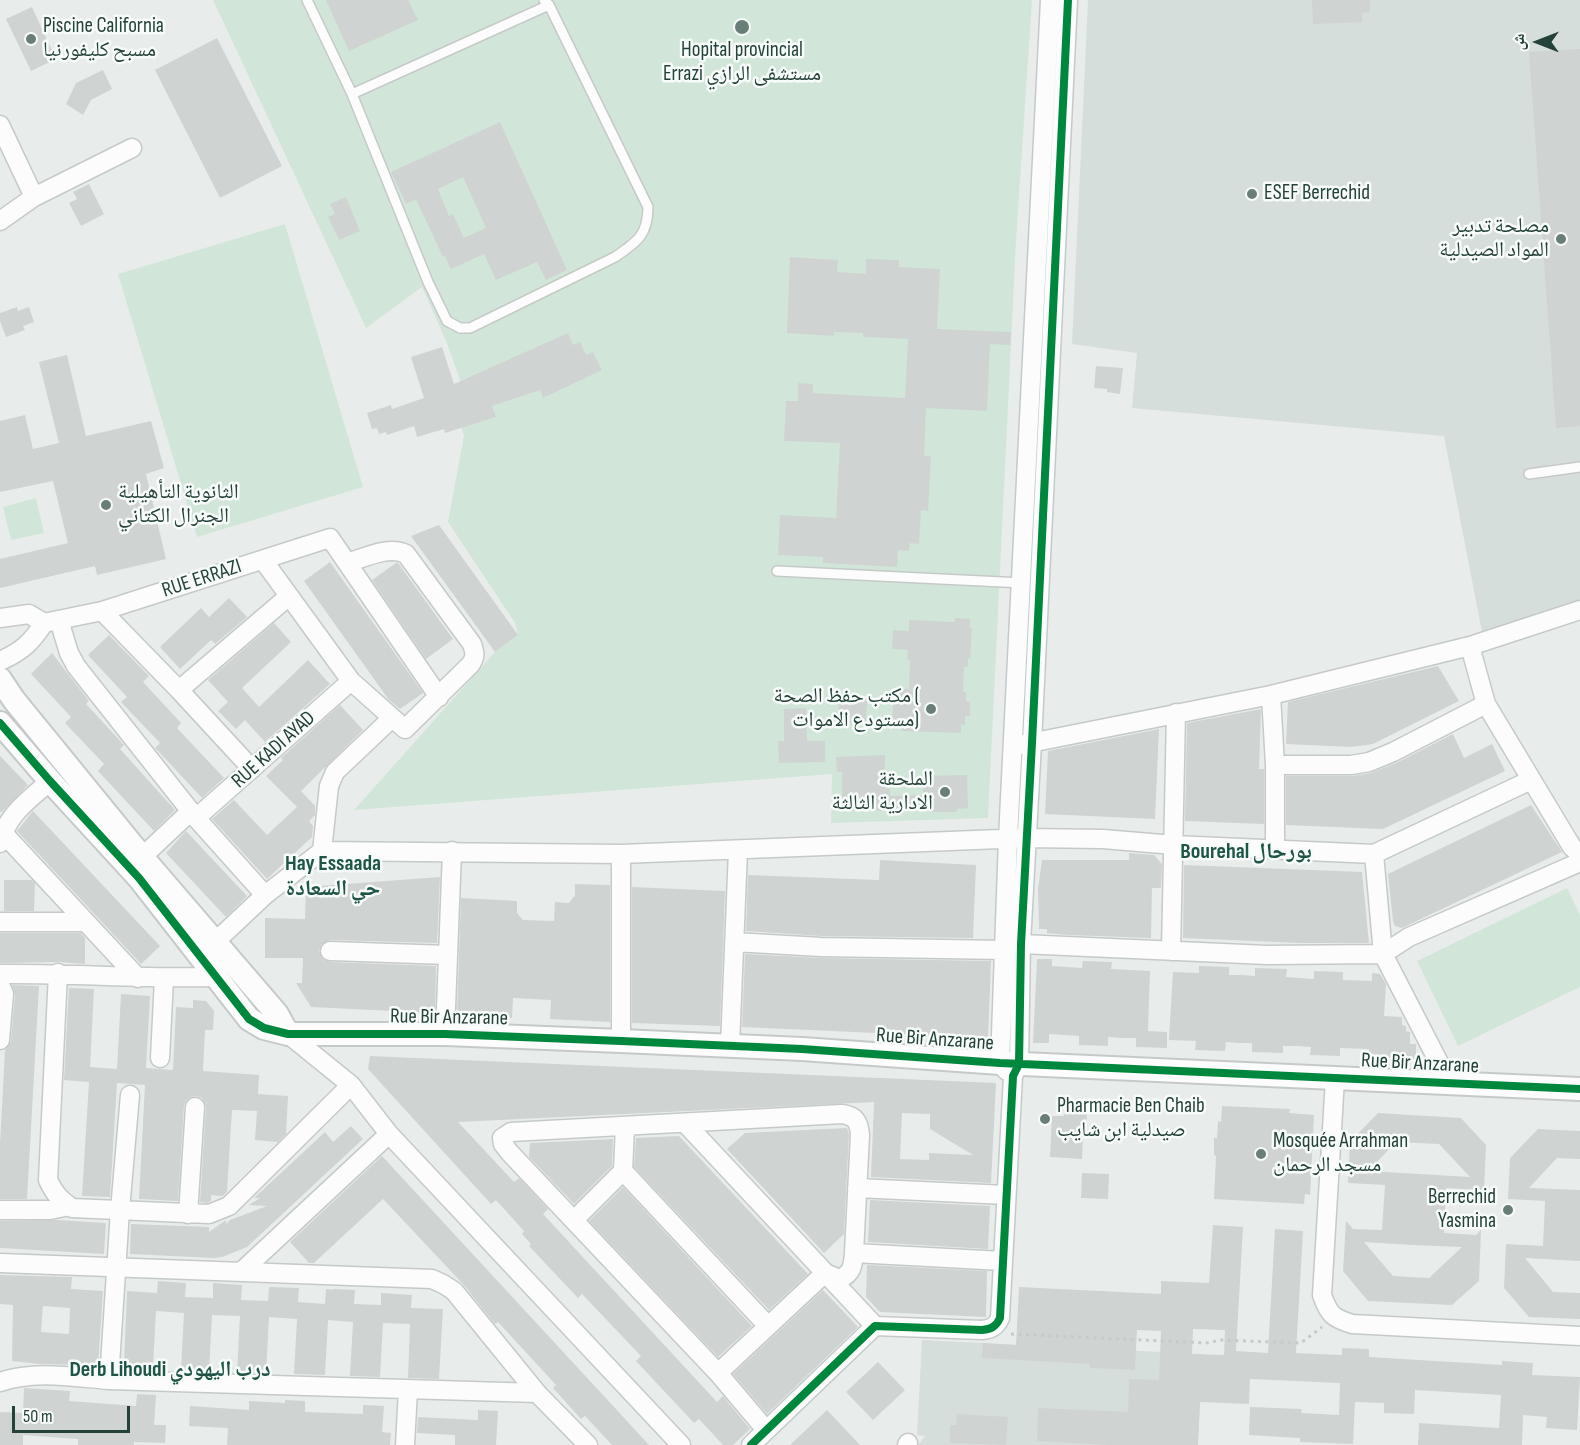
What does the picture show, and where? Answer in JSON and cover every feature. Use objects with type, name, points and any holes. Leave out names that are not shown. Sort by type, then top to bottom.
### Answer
[{"type":"street","points":[[1010,1068],[1004,950],[1017,838],[1032,743],[1039,584],[1038,415],[1050,0]]},
{"type":"street","points":[[685,1123],[875,1326],[982,1330],[997,1325],[1000,1318],[1003,1261],[1010,1068],[1022,944],[1012,747],[1021,583],[1038,415],[1068,0]]},
{"type":"street","points":[[0,124],[34,197]]},
{"type":"street","points":[[0,221],[34,197],[132,148]]},
{"type":"street","name":"RUE ERRAZI","points":[[52,621],[102,611],[330,538],[439,696]]},
{"type":"street","points":[[322,851],[329,786],[335,772],[439,696],[474,659],[475,652],[472,644],[406,554],[399,550],[388,551],[347,562]]},
{"type":"street","points":[[263,560],[351,681],[399,724]]},
{"type":"street","points":[[179,690],[289,596]]},
{"type":"street","points":[[1012,747],[1271,694],[1470,646],[1580,610]]},
{"type":"street","points":[[102,611],[252,770]]},
{"type":"street","points":[[0,618],[29,614],[52,621],[76,666],[194,814],[265,895]]},
{"type":"street","points":[[0,661],[33,641],[52,621]]},
{"type":"street","points":[[1470,646],[1486,704],[1572,847],[1580,854]]},
{"type":"street","points":[[0,679],[14,700],[142,857],[277,1014],[288,1034],[351,1085],[389,1134],[681,1445]]},
{"type":"street","name":"RUE KADI AYAD","points":[[142,857],[252,770],[351,681]]},
{"type":"street","points":[[1271,694],[1275,765],[1275,850]]},
{"type":"street","points":[[1275,765],[1351,765],[1369,762],[1486,704]]},
{"type":"street","points":[[1171,951],[1176,713]]},
{"type":"street","name":"Rue Bir Anzarane","points":[[0,723],[139,879],[249,1019],[264,1028],[288,1034],[445,1034],[621,1041],[730,1046],[1010,1068],[1335,1078],[1580,1089]]},
{"type":"street","points":[[214,942],[265,895],[322,851],[621,854],[1017,838],[1103,839],[1174,845],[1374,854],[1532,780]]},
{"type":"street","points":[[50,781],[11,817],[1,839],[86,922],[138,978]]},
{"type":"street","points":[[730,1046],[738,850]]},
{"type":"street","points":[[445,1034],[452,851]]},
{"type":"street","points":[[621,854],[621,1041]]},
{"type":"street","points":[[1374,854],[1383,954],[1450,1084]]},
{"type":"street","points":[[1022,944],[1267,955],[1383,954],[1409,937],[1580,862]]},
{"type":"street","points":[[0,922],[86,922]]},
{"type":"street","points":[[734,942],[821,947],[1004,950]]},
{"type":"street","points":[[330,951],[448,955]]},
{"type":"street","points":[[0,974],[58,973],[138,978],[214,976]]},
{"type":"street","points":[[58,973],[48,1180],[53,1192],[72,1208],[208,1214],[229,1206],[351,1085]]},
{"type":"street","points":[[160,1058],[164,978]]},
{"type":"street","points":[[0,985],[4,994],[0,1040]]},
{"type":"street","points":[[1335,1078],[1322,1295],[1326,1307],[1334,1318],[1352,1324],[1580,1336]]},
{"type":"street","points":[[109,1380],[130,1095]]},
{"type":"street","points":[[188,1214],[195,1107]]},
{"type":"street","points":[[766,1430],[717,1373],[510,1153],[503,1144],[502,1138],[511,1132],[842,1114],[855,1118],[859,1125],[853,1268],[847,1276],[839,1279],[825,1273]]},
{"type":"street","points":[[574,1220],[623,1171],[625,1127]]},
{"type":"street","points":[[240,1272],[389,1134]]},
{"type":"street","points":[[623,1171],[768,1326]]},
{"type":"street","points":[[857,1188],[1006,1195]]},
{"type":"street","points":[[0,1210],[50,1210],[69,1206]]},
{"type":"street","points":[[854,1253],[1003,1261]]},
{"type":"street","points":[[0,1263],[432,1280],[454,1291],[537,1393],[588,1445]]},
{"type":"street","points":[[717,1373],[825,1273]]},
{"type":"street","points":[[751,1445],[875,1326]]},
{"type":"street","points":[[0,1382],[15,1377],[39,1374],[109,1380],[537,1393]]},
{"type":"street","points":[[405,1445],[408,1390]]},
{"type":"lane","points":[[307,0],[352,94],[428,282],[447,321],[460,328],[470,328],[615,257],[634,244],[642,235],[648,218],[648,207],[547,3],[352,94]]},
{"type":"lane","points":[[1529,474],[1580,467]]},
{"type":"lane","points":[[777,571],[1039,584]]},
{"type":"path","points":[[997,1325],[1006,1333],[1018,1335],[1209,1343],[1220,1340],[1301,1343],[1334,1318]]},
{"type":"shaded area","points":[[1088,0],[1580,0],[1580,603],[1482,632],[1444,436],[1132,408],[1137,353],[1072,344]]},
{"type":"shaded area","points":[[922,1340],[1202,1354],[1198,1445],[918,1445],[925,1436],[917,1435]]},
{"type":"green space","points":[[213,0],[1032,0],[1016,241],[988,818],[831,823],[832,774],[354,810],[495,652],[518,635],[515,623],[448,522],[464,436],[454,404],[467,400],[447,343],[422,287],[366,328]]},
{"type":"green space","points":[[285,224],[363,487],[197,537],[118,274]]},
{"type":"green space","points":[[36,498],[44,533],[11,540],[3,507]]},
{"type":"green space","points":[[1567,888],[1580,915],[1580,987],[1458,1046],[1417,961]]},
{"type":"building","points":[[326,0],[408,0],[418,20],[349,51]]},
{"type":"building","points":[[1312,0],[1370,0],[1370,12],[1362,13],[1362,22],[1313,24]]},
{"type":"building","name":"Piscine California مسبح كليفورنيا","points":[[32,7],[56,59],[31,71],[6,19]]},
{"type":"building","points":[[217,38],[282,166],[220,198],[155,70]]},
{"type":"building","name":"مصلحة تدبير المواد الصيدلية","points":[[1580,49],[1580,426],[1556,428],[1529,52]]},
{"type":"building","points":[[103,70],[112,89],[91,100],[83,115],[66,104],[76,83]]},
{"type":"building","points":[[500,122],[567,270],[546,280],[537,262],[496,280],[484,254],[451,269],[416,199],[406,204],[391,172]],"holes":[[[463,177],[486,228],[464,238],[453,214],[449,216],[438,189]]]},
{"type":"building","points":[[89,184],[104,214],[81,226],[69,203],[77,199],[73,192]]},
{"type":"building","points":[[346,197],[360,231],[339,240],[328,217],[335,214],[330,204]]},
{"type":"building","points":[[790,257],[838,260],[837,272],[866,274],[866,259],[899,260],[899,267],[940,269],[937,329],[1011,332],[1010,345],[990,344],[987,411],[926,408],[924,456],[931,456],[928,511],[921,510],[919,544],[910,543],[909,551],[898,550],[897,567],[823,563],[823,557],[778,555],[780,515],[836,518],[840,443],[784,441],[786,401],[798,401],[798,383],[813,384],[813,393],[905,398],[908,339],[863,337],[863,333],[834,332],[834,336],[787,333]]},
{"type":"building","points":[[17,307],[18,311],[29,307],[34,322],[23,326],[25,330],[6,337],[0,321],[0,313]]},
{"type":"building","points":[[568,333],[573,345],[580,342],[586,355],[593,352],[602,370],[543,398],[540,390],[492,406],[496,417],[445,433],[444,429],[417,437],[414,426],[387,435],[386,432],[379,434],[377,428],[372,429],[367,413],[391,405],[392,409],[424,398],[411,357],[442,347],[454,384]]},
{"type":"building","name":"الثانوية التأهيلية الجنرال الكتاني","points":[[67,355],[86,436],[151,421],[164,468],[146,474],[166,559],[97,575],[95,566],[0,588],[0,559],[68,543],[53,481],[0,492],[0,421],[25,415],[33,449],[59,443],[39,362]]},
{"type":"building","points":[[1096,366],[1123,368],[1120,394],[1107,392],[1107,389],[1094,388]]},
{"type":"building","points":[[439,525],[518,635],[495,652],[411,536]]},
{"type":"building","points":[[330,562],[423,693],[400,709],[389,700],[304,581]]},
{"type":"building","points":[[396,563],[453,639],[426,659],[372,580]]},
{"type":"building","points":[[229,598],[247,617],[215,644],[211,640],[180,669],[160,647],[201,608],[209,617]]},
{"type":"building","points":[[955,618],[970,619],[970,628],[972,628],[970,659],[968,658],[968,667],[964,667],[963,692],[966,692],[966,701],[970,702],[970,716],[965,716],[965,725],[961,724],[961,733],[902,731],[902,724],[892,723],[894,689],[909,689],[910,661],[907,660],[908,650],[892,649],[893,630],[909,631],[909,620],[955,622]]},
{"type":"building","points":[[274,623],[291,642],[242,688],[259,707],[308,660],[330,684],[265,742],[245,720],[236,729],[218,711],[228,702],[208,680]]},
{"type":"building","points":[[109,635],[149,676],[143,682],[181,723],[177,728],[224,778],[202,798],[155,748],[160,743],[121,702],[127,697],[88,655]]},
{"type":"building","points":[[52,653],[89,701],[86,704],[124,745],[120,749],[175,810],[154,831],[98,771],[104,764],[65,723],[71,717],[31,674]]},
{"type":"building","points":[[1438,666],[1459,701],[1373,744],[1351,747],[1286,744],[1288,702]]},
{"type":"building","points":[[839,697],[867,698],[866,724],[838,723]]},
{"type":"building","points":[[340,705],[363,730],[301,791],[315,806],[315,815],[309,821],[313,826],[312,837],[267,879],[212,819],[234,800],[267,835],[297,807],[266,776],[283,760],[281,758]]},
{"type":"building","points":[[806,708],[807,741],[825,741],[825,762],[779,763],[778,741],[784,741],[784,709]]},
{"type":"building","points":[[1261,709],[1259,769],[1264,769],[1264,824],[1185,821],[1187,723]]},
{"type":"building","points":[[1159,729],[1155,819],[1045,814],[1048,751]]},
{"type":"building","points":[[1453,734],[1464,758],[1492,744],[1505,771],[1383,829],[1286,825],[1286,776],[1351,776],[1371,773]]},
{"type":"building","points":[[885,755],[885,771],[890,771],[890,796],[923,795],[923,776],[967,775],[968,808],[957,809],[957,812],[932,812],[932,810],[851,811],[851,808],[842,808],[842,772],[837,772],[836,757]]},
{"type":"building","points":[[0,756],[28,785],[2,812],[0,812]]},
{"type":"building","points":[[1531,805],[1562,852],[1402,928],[1395,926],[1388,874]]},
{"type":"building","points":[[33,811],[160,946],[141,964],[17,831]]},
{"type":"building","points":[[186,831],[247,896],[226,917],[166,853]]},
{"type":"building","points":[[1129,853],[1154,855],[1162,864],[1161,888],[1152,888],[1151,938],[1068,935],[1047,933],[1047,929],[1039,929],[1038,889],[1042,860],[1129,860]]},
{"type":"building","points":[[880,860],[976,865],[973,938],[821,936],[746,931],[748,875],[879,880]]},
{"type":"building","points":[[1184,865],[1362,872],[1369,943],[1301,943],[1183,938]]},
{"type":"building","points":[[440,877],[437,943],[330,940],[321,945],[319,951],[324,960],[330,962],[436,966],[435,1013],[311,1007],[296,983],[302,983],[303,958],[265,958],[265,918],[305,919],[306,887]]},
{"type":"building","points":[[4,880],[32,880],[35,883],[34,911],[4,911]]},
{"type":"building","points":[[575,884],[610,885],[610,1022],[550,1019],[551,1000],[513,998],[512,1018],[457,1015],[461,898],[517,901],[517,913],[523,920],[554,921],[555,902],[569,903],[575,895]]},
{"type":"building","points":[[632,887],[725,891],[720,1026],[632,1023]]},
{"type":"building","points":[[0,933],[81,933],[85,938],[85,964],[0,963]]},
{"type":"building","points":[[745,954],[821,958],[991,961],[988,1038],[742,1027]]},
{"type":"building","points":[[1037,959],[1052,959],[1052,966],[1082,968],[1083,961],[1112,962],[1111,969],[1150,971],[1148,1031],[1167,1032],[1167,1048],[1136,1047],[1136,1038],[1108,1037],[1108,1046],[1079,1045],[1079,1036],[1049,1034],[1049,1043],[1033,1043]]},
{"type":"building","points":[[1199,966],[1229,967],[1229,975],[1255,976],[1255,968],[1287,969],[1286,977],[1314,979],[1314,971],[1343,972],[1343,980],[1372,981],[1372,973],[1380,974],[1386,984],[1384,1016],[1402,1017],[1402,1025],[1406,1026],[1406,1031],[1410,1032],[1410,1044],[1416,1044],[1416,1059],[1368,1057],[1369,1049],[1340,1048],[1340,1056],[1310,1055],[1311,1047],[1297,1046],[1283,1046],[1283,1053],[1252,1052],[1252,1043],[1226,1042],[1225,1051],[1195,1050],[1196,1041],[1169,1040],[1173,972],[1199,973]]},
{"type":"building","points":[[12,985],[39,986],[27,1199],[0,1199],[0,1144],[5,1050],[11,1041],[15,995]]},
{"type":"building","points":[[69,988],[94,989],[90,1067],[117,1069],[121,994],[150,996],[146,1068],[173,1070],[176,1007],[193,1008],[193,1000],[206,1001],[214,1011],[213,1030],[205,1030],[203,1071],[259,1075],[258,1094],[288,1096],[286,1134],[278,1142],[255,1140],[257,1111],[232,1110],[227,1192],[223,1196],[211,1195],[211,1201],[207,1203],[200,1202],[206,1107],[202,1098],[191,1097],[186,1100],[184,1106],[178,1201],[139,1199],[145,1085],[117,1083],[110,1197],[82,1196],[89,1082],[64,1080]]},
{"type":"building","points":[[370,1056],[996,1083],[991,1183],[871,1177],[874,1102],[458,1122],[514,1182],[519,1178],[548,1209],[543,1214],[717,1402],[723,1396],[750,1429],[733,1445],[723,1445],[699,1419],[694,1423],[636,1361],[641,1356],[582,1294],[578,1298],[529,1246],[531,1244],[522,1234],[524,1231],[496,1200],[491,1204],[368,1069]],"holes":[[[902,1113],[930,1114],[930,1129],[973,1155],[929,1153],[929,1160],[900,1159]]]},
{"type":"building","name":"Mosquée Arrahman مسجد الرحمان","points":[[1222,1106],[1290,1109],[1289,1113],[1314,1115],[1310,1195],[1305,1194],[1304,1204],[1214,1199],[1216,1156],[1214,1155],[1214,1138],[1217,1138],[1218,1121],[1221,1122]]},
{"type":"building","points":[[1065,1111],[1087,1112],[1082,1159],[1050,1157],[1052,1116],[1064,1116]]},
{"type":"building","points":[[1378,1113],[1461,1118],[1486,1145],[1484,1192],[1446,1188],[1444,1233],[1476,1235],[1481,1230],[1479,1281],[1452,1305],[1368,1301],[1343,1271],[1346,1221],[1353,1229],[1382,1230],[1385,1185],[1348,1183],[1350,1142]],"holes":[[[1396,1142],[1439,1144],[1470,1177],[1368,1171]],[[1364,1242],[1412,1245],[1462,1247],[1429,1278],[1393,1276]]]},
{"type":"building","points":[[351,1126],[363,1139],[247,1247],[214,1258],[130,1254],[131,1224],[209,1227],[209,1232],[226,1220],[226,1224],[230,1220],[267,1206],[249,1205],[260,1198],[254,1198],[325,1132],[333,1142]]},
{"type":"building","points":[[847,1128],[849,1134],[844,1234],[824,1253],[727,1149],[745,1133]]},
{"type":"building","points":[[1538,1129],[1580,1131],[1580,1159],[1557,1158],[1529,1188],[1580,1190],[1580,1261],[1525,1258],[1553,1292],[1580,1293],[1580,1319],[1529,1317],[1504,1288],[1506,1244],[1543,1246],[1545,1201],[1508,1199],[1510,1158]]},
{"type":"building","points":[[679,1136],[808,1274],[769,1310],[634,1167],[636,1138]]},
{"type":"building","points":[[613,1139],[612,1166],[574,1204],[529,1157],[530,1143]]},
{"type":"building","points":[[382,1156],[649,1445],[612,1445],[585,1416],[581,1419],[553,1388],[556,1385],[498,1322],[495,1324],[463,1284],[383,1199],[314,1263],[309,1263],[290,1242]]},
{"type":"building","points":[[1082,1173],[1109,1174],[1108,1199],[1081,1198]]},
{"type":"building","points":[[623,1187],[752,1326],[718,1357],[589,1221]]},
{"type":"building","points":[[870,1200],[990,1206],[988,1249],[868,1242]]},
{"type":"building","points":[[57,1220],[106,1223],[104,1254],[0,1248],[0,1221]]},
{"type":"building","points":[[1213,1225],[1243,1227],[1236,1351],[1268,1353],[1275,1229],[1303,1231],[1296,1353],[1342,1355],[1342,1348],[1369,1349],[1369,1357],[1502,1365],[1502,1361],[1533,1363],[1532,1375],[1580,1377],[1577,1430],[1546,1428],[1547,1417],[1523,1415],[1522,1445],[1418,1445],[1419,1423],[1499,1428],[1501,1395],[1415,1390],[1414,1414],[1384,1413],[1384,1403],[1355,1402],[1353,1444],[1300,1442],[1300,1438],[1249,1435],[1250,1407],[1302,1409],[1301,1413],[1339,1415],[1340,1383],[1250,1379],[1249,1404],[1200,1402],[1198,1445],[1108,1445],[1037,1441],[1038,1408],[1128,1412],[1129,1379],[1159,1380],[1161,1331],[1137,1330],[1135,1370],[1090,1368],[1090,1364],[982,1358],[983,1343],[1016,1345],[1019,1287],[1161,1294],[1161,1281],[1209,1283]],"holes":[[[1193,1329],[1225,1330],[1224,1355],[1192,1354]]]},
{"type":"building","points":[[867,1265],[987,1271],[986,1317],[880,1312],[866,1297]]},
{"type":"building","points":[[0,1275],[72,1277],[71,1289],[103,1291],[98,1365],[12,1361],[13,1305],[0,1304]],"holes":[[[43,1306],[70,1308],[69,1334],[41,1332]]]},
{"type":"building","points":[[158,1281],[186,1283],[185,1297],[213,1298],[213,1283],[242,1285],[241,1300],[268,1301],[269,1287],[299,1288],[298,1302],[325,1304],[326,1289],[355,1290],[354,1304],[381,1305],[381,1293],[412,1295],[411,1308],[443,1309],[439,1379],[408,1378],[410,1324],[383,1323],[380,1377],[350,1376],[353,1322],[328,1320],[325,1375],[294,1374],[297,1319],[269,1317],[266,1374],[237,1372],[240,1316],[212,1315],[209,1371],[181,1370],[184,1313],[156,1311],[153,1366],[124,1365],[127,1291],[157,1293]]},
{"type":"building","points":[[823,1290],[858,1327],[767,1414],[733,1374]]},
{"type":"building","points":[[878,1362],[905,1390],[873,1420],[846,1392]]},
{"type":"building","points":[[24,1388],[70,1391],[69,1401],[136,1406],[137,1394],[156,1395],[154,1425],[166,1425],[165,1443],[78,1445],[78,1439],[23,1435],[23,1445],[0,1445],[0,1412],[23,1413]]},
{"type":"building","points":[[285,1400],[305,1401],[305,1412],[363,1414],[363,1405],[384,1406],[382,1432],[391,1433],[390,1445],[227,1445],[228,1428],[189,1426],[190,1406],[249,1410],[249,1401],[285,1403]]},
{"type":"building","points":[[478,1410],[498,1411],[496,1445],[455,1445],[455,1435],[417,1433],[418,1417],[478,1420]]},
{"type":"building","points":[[827,1410],[860,1445],[790,1445]]},
{"type":"building","points":[[957,1414],[1008,1417],[1006,1445],[950,1443],[950,1425],[956,1425]]},
{"type":"cycle path","points":[[751,1445],[875,1326],[982,1330],[993,1327],[1000,1318],[1013,1076],[1019,1064],[1021,944],[1068,0]]},
{"type":"cycle path","points":[[0,723],[139,878],[249,1019],[264,1028],[288,1034],[445,1034],[621,1041],[802,1049],[1000,1063],[1580,1089]]},
{"type":"place","name":"Hopital provincial Errazi مستشفى الرازي","points":[[742,27]]},
{"type":"place","name":"Piscine California مسبح كليفورنيا","points":[[31,39]]},
{"type":"place","name":"ESEF Berrechid","points":[[1252,194]]},
{"type":"place","name":"مصلحة تدبير المواد الصيدلية","points":[[1561,239]]},
{"type":"place","name":"الثانوية التأهيلية الجنرال الكتاني","points":[[106,505]]},
{"type":"place","name":"مكتب حفظ الصحة ( مستودع الاموات)","points":[[931,709]]},
{"type":"place","name":"الملحقة الادارية الثالثة","points":[[945,792]]},
{"type":"place","name":"Pharmacie Ben Chaib صيدلية ابن شايب","points":[[1045,1119]]},
{"type":"place","name":"Mosquée Arrahman مسجد الرحمان","points":[[1261,1154]]},
{"type":"place","name":"Berrechid Yasmina","points":[[1508,1210]]},
{"type":"district","name":"Bourehal بورحال","points":[[1246,852]]},
{"type":"district","name":"Hay Essaada حي السعادة","points":[[333,876]]},
{"type":"district","name":"Derb Lihoudi درب اليهودي","points":[[170,1370]]}]
